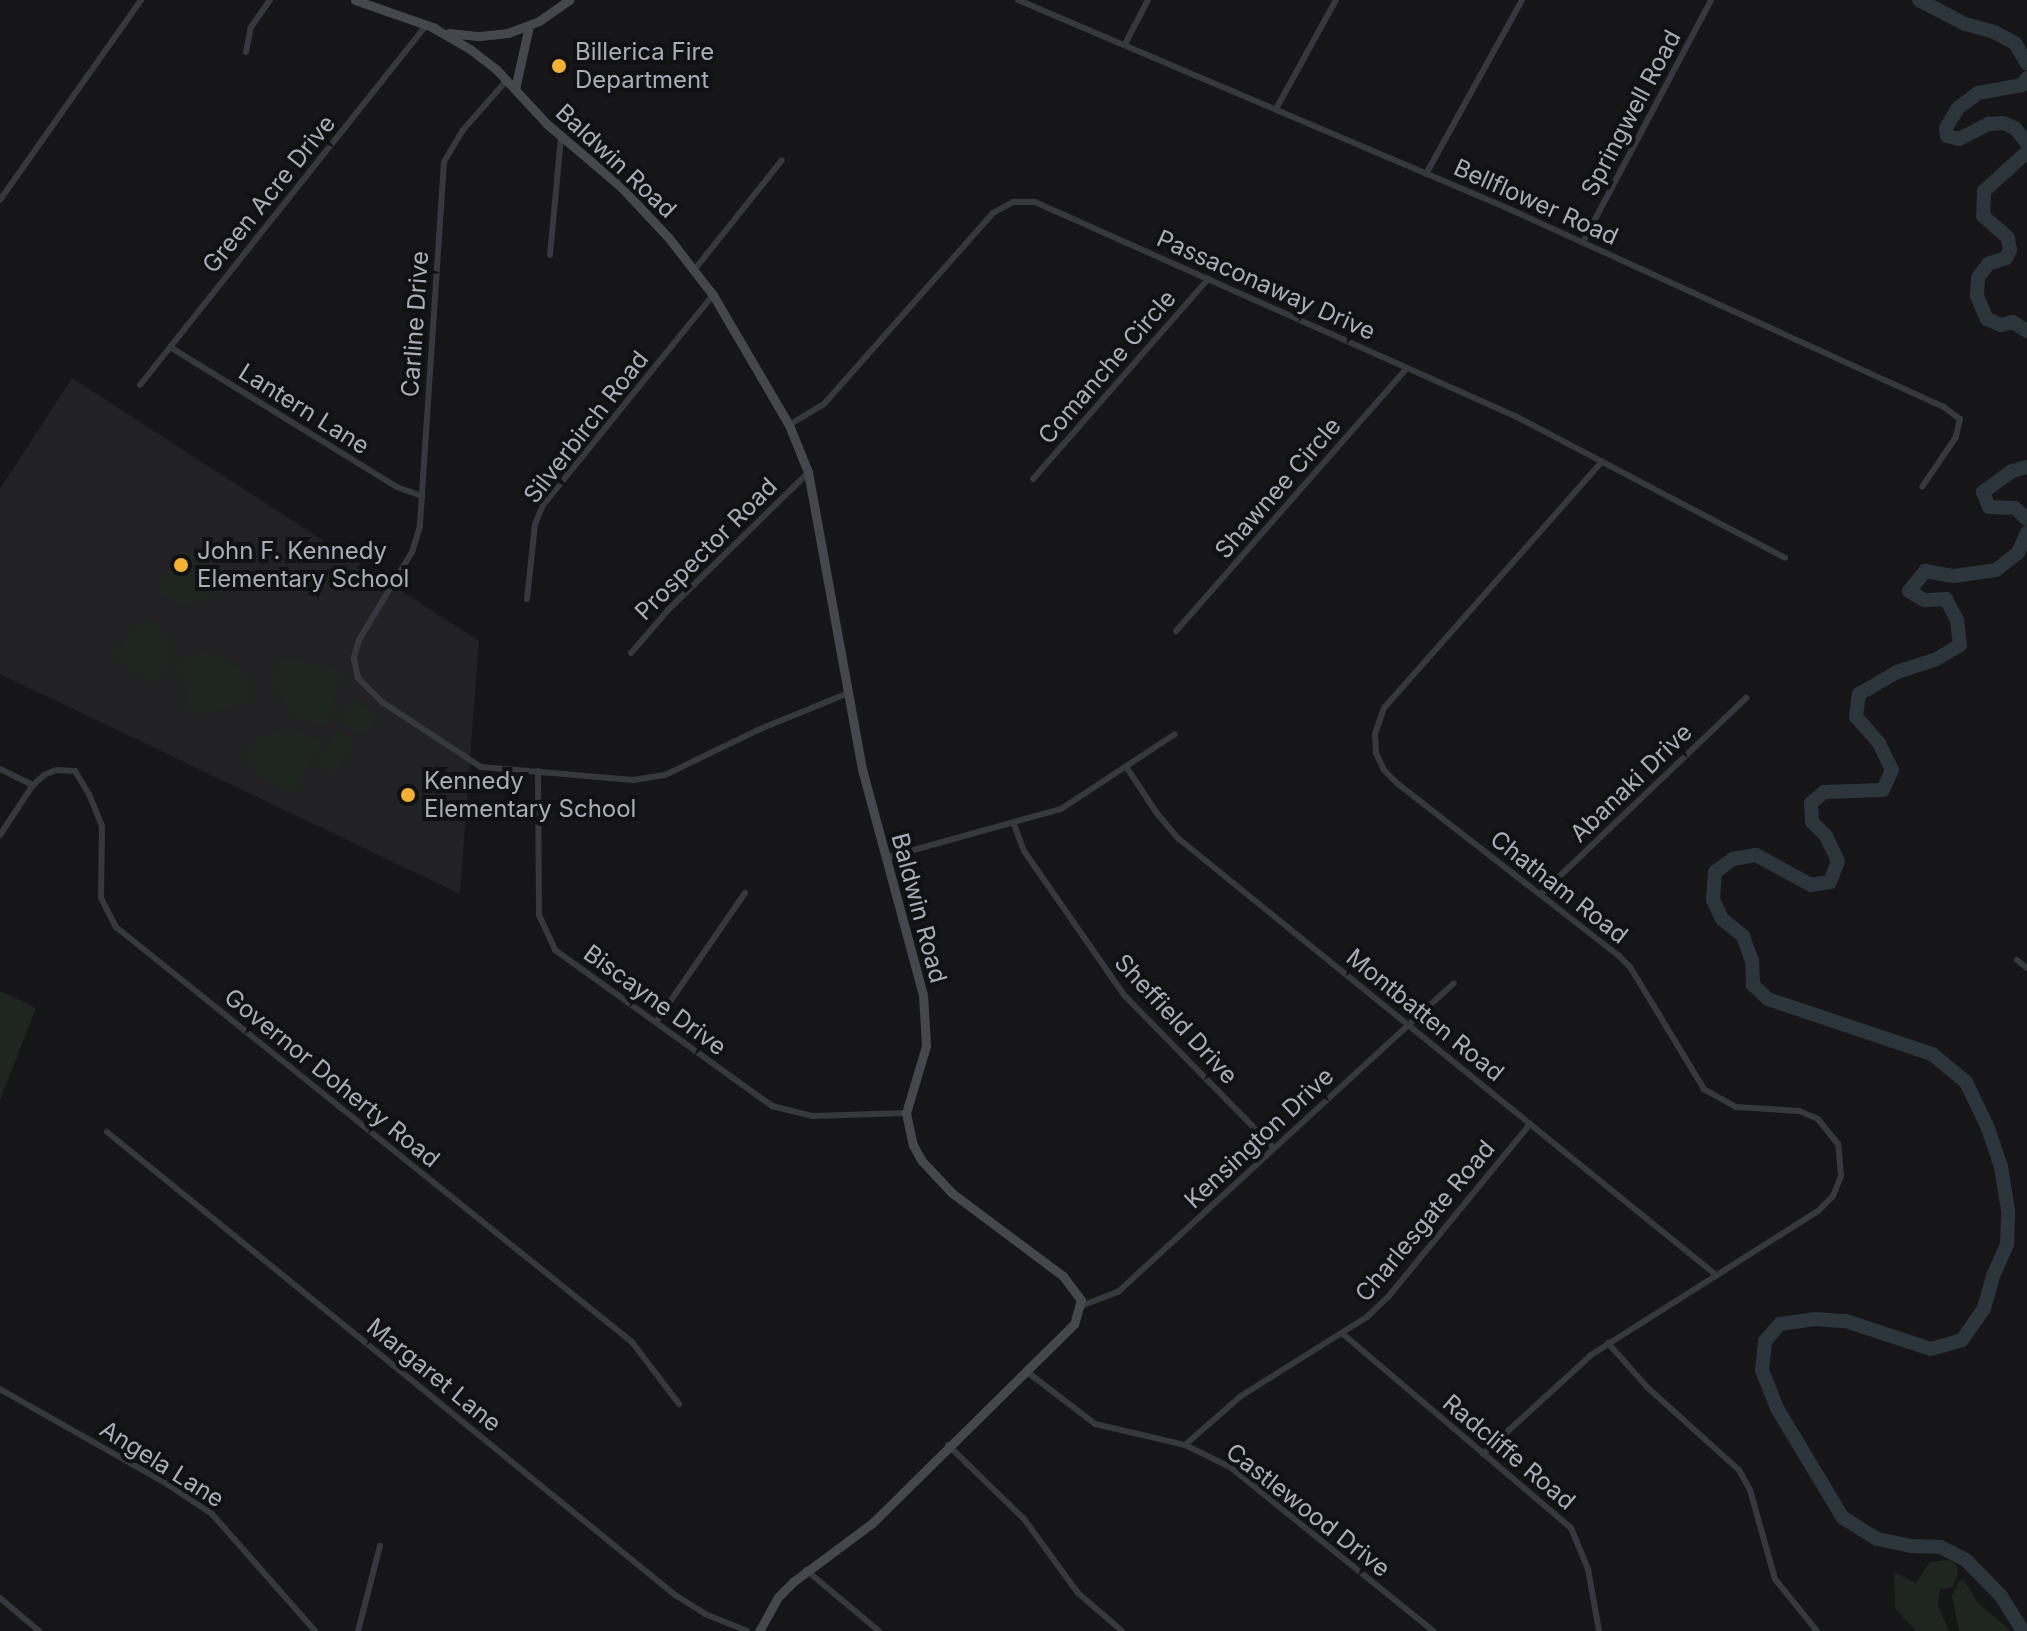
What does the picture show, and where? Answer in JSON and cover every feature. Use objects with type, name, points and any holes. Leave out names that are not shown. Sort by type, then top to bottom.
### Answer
[{"type":"street","points":[[0,200],[141,0]]},
{"type":"street","points":[[246,52],[251,27],[270,0]]},
{"type":"street","points":[[356,0],[429,26],[480,36],[508,33],[529,26],[569,0]]},
{"type":"street","name":"Bellflower Road","points":[[1018,0],[1583,242],[1944,407],[1960,419],[1956,437],[1922,487]]},
{"type":"street","points":[[1125,44],[1148,0]]},
{"type":"street","points":[[1276,109],[1336,0]]},
{"type":"street","points":[[1426,174],[1522,0]]},
{"type":"street","name":"Springwell Road","points":[[1583,242],[1711,0]]},
{"type":"street","name":"Baldwin Road","points":[[429,26],[470,49],[507,80],[561,137],[621,187],[695,269],[789,425],[808,472],[862,769],[919,977],[926,1024],[923,1063],[906,1113]]},
{"type":"street","name":"Green Acre Drive","points":[[140,385],[429,26]]},
{"type":"street","points":[[515,89],[529,26]]},
{"type":"street","name":"Carline Drive","points":[[507,80],[447,152],[443,168],[422,496],[415,544],[355,650],[355,671],[363,685],[480,766],[629,780],[657,777],[775,722],[848,693]]},
{"type":"street","points":[[550,255],[561,137]]},
{"type":"street","points":[[695,269],[782,160]]},
{"type":"street","name":"Passaconaway Drive","points":[[789,425],[824,404],[993,213],[1013,202],[1035,202],[1515,416],[1785,558]]},
{"type":"street","name":"Comanche Circle","points":[[1033,479],[1208,279]]},
{"type":"street","name":"Silverbirch Road","points":[[527,599],[535,524],[543,505],[713,295]]},
{"type":"street","name":"Lantern Lane","points":[[170,347],[397,487],[422,496]]},
{"type":"street","name":"Shawnee Circle","points":[[1176,631],[1407,368]]},
{"type":"street","name":"Chatham Road","points":[[1483,1454],[1559,1381],[1608,1343],[1826,1204],[1841,1176],[1838,1144],[1827,1127],[1809,1114],[1788,1109],[1745,1109],[1711,1095],[1686,1063],[1630,967],[1390,777],[1376,753],[1375,734],[1379,716],[1390,701],[1602,462]]},
{"type":"street","name":"Prospector Road","points":[[631,653],[678,600],[808,472]]},
{"type":"street","name":"Abanaki Drive","points":[[1541,894],[1746,698]]},
{"type":"street","points":[[885,858],[1061,809],[1175,734]]},
{"type":"street","name":"Montbatten Road","points":[[1127,768],[1156,812],[1179,839],[1716,1275]]},
{"type":"street","points":[[0,769],[33,785],[0,835]]},
{"type":"street","name":"Governor Doherty Road","points":[[33,785],[56,770],[68,769],[80,776],[102,827],[101,898],[116,927],[632,1342],[679,1404]]},
{"type":"street","name":"Biscayne Drive","points":[[538,771],[538,904],[547,939],[567,960],[761,1099],[786,1111],[812,1116],[906,1113]]},
{"type":"street","name":"Sheffield Drive","points":[[1014,824],[1024,851],[1124,995],[1274,1148]]},
{"type":"street","points":[[656,1022],[745,893]]},
{"type":"street","points":[[2017,960],[2027,968]]},
{"type":"street","name":"Kensington Drive","points":[[1081,1306],[1118,1292],[1454,983]]},
{"type":"street","points":[[759,1631],[778,1597],[806,1570],[871,1524],[1074,1324],[1081,1306],[1078,1292],[1063,1276],[966,1204],[922,1161],[913,1145],[906,1113]]},
{"type":"street","name":"Charlesgate Road","points":[[1185,1445],[1241,1396],[1343,1334],[1388,1297],[1530,1124]]},
{"type":"street","name":"Margaret Lane","points":[[107,1132],[675,1595],[705,1614],[747,1631]]},
{"type":"street","name":"Radcliffe Road","points":[[1343,1334],[1571,1528],[1588,1569],[1599,1631]]},
{"type":"street","points":[[1608,1343],[1647,1387],[1739,1470],[1750,1490],[1775,1579],[1817,1631]]},
{"type":"street","name":"Castlewood Drive","points":[[1026,1371],[1095,1424],[1185,1445],[1230,1467],[1433,1631]]},
{"type":"street","name":"Angela Lane","points":[[0,1389],[167,1484],[212,1514],[315,1631]]},
{"type":"street","points":[[948,1445],[1024,1519],[1078,1593],[1122,1631]]},
{"type":"street","points":[[358,1631],[380,1546]]},
{"type":"street","points":[[806,1570],[879,1631]]},
{"type":"street","points":[[0,1598],[39,1631]]},
{"type":"shaded area","name":"John F. Kennedy Elementary School","points":[[72,378],[479,641],[460,894],[0,674],[0,489]]},
{"type":"shaded area","points":[[189,552],[225,578],[207,601],[180,606],[156,593],[183,553]]},
{"type":"shaded area","points":[[144,617],[163,631],[170,648],[168,668],[155,687],[116,658],[116,652]]},
{"type":"shaded area","points":[[202,652],[221,655],[239,668],[249,685],[252,702],[195,716],[189,711],[179,659]]},
{"type":"shaded area","points":[[281,657],[337,668],[341,675],[328,727],[301,721],[284,707],[275,681]]},
{"type":"shaded area","points":[[353,699],[378,716],[369,732],[358,734],[339,722]]},
{"type":"shaded area","points":[[279,729],[301,730],[322,743],[293,794],[285,794],[255,773],[243,758],[258,738]]},
{"type":"shaded area","points":[[336,730],[355,741],[335,776],[316,765]]},
{"type":"shaded area","points":[[0,991],[36,1008],[0,1100]]},
{"type":"shaded area","points":[[1949,1560],[1956,1564],[1958,1572],[1953,1587],[1940,1589],[1938,1605],[1949,1631],[1916,1631],[1895,1608],[1894,1572],[1916,1583],[1930,1562]]},
{"type":"shaded area","points":[[1964,1580],[1977,1602],[2011,1631],[1959,1631],[1952,1596],[1959,1581]]},
{"type":"waterway","points":[[1919,0],[1965,24],[1994,32],[2015,43],[2027,64]]},
{"type":"waterway","points":[[2027,78],[2022,85],[1978,93],[1958,108],[1946,128],[1947,136],[1959,139],[1989,124],[2003,123],[2015,128],[2027,143]]},
{"type":"waterway","points":[[2027,152],[1984,191],[1983,216],[2008,238],[2010,250],[2006,258],[1988,264],[1978,278],[1977,296],[1987,319],[2001,325],[2013,322],[2027,331]]},
{"type":"waterway","points":[[2027,467],[2012,471],[1983,492],[1989,507],[2015,508],[2027,519]]},
{"type":"waterway","points":[[2023,1631],[2001,1596],[1966,1560],[1941,1547],[1911,1546],[1877,1539],[1843,1518],[1777,1408],[1762,1370],[1765,1341],[1780,1324],[1815,1319],[1846,1321],[1931,1349],[1962,1340],[1984,1308],[1993,1276],[2007,1245],[2008,1210],[2001,1167],[1988,1128],[1966,1082],[1932,1054],[1768,999],[1753,985],[1752,961],[1743,936],[1722,919],[1713,900],[1715,872],[1733,859],[1756,855],[1811,885],[1830,882],[1838,861],[1826,836],[1812,822],[1811,803],[1824,792],[1883,790],[1892,770],[1879,743],[1856,717],[1859,694],[1897,672],[1935,660],[1960,645],[1957,620],[1946,599],[1924,600],[1909,591],[1925,571],[1954,576],[1996,570],[2018,553],[2027,533]]},
{"type":"place","name":"Billerica Fire Department","points":[[559,66]]},
{"type":"place","name":"John F. Kennedy Elementary School","points":[[181,565]]},
{"type":"place","name":"Kennedy Elementary School","points":[[408,795]]}]
